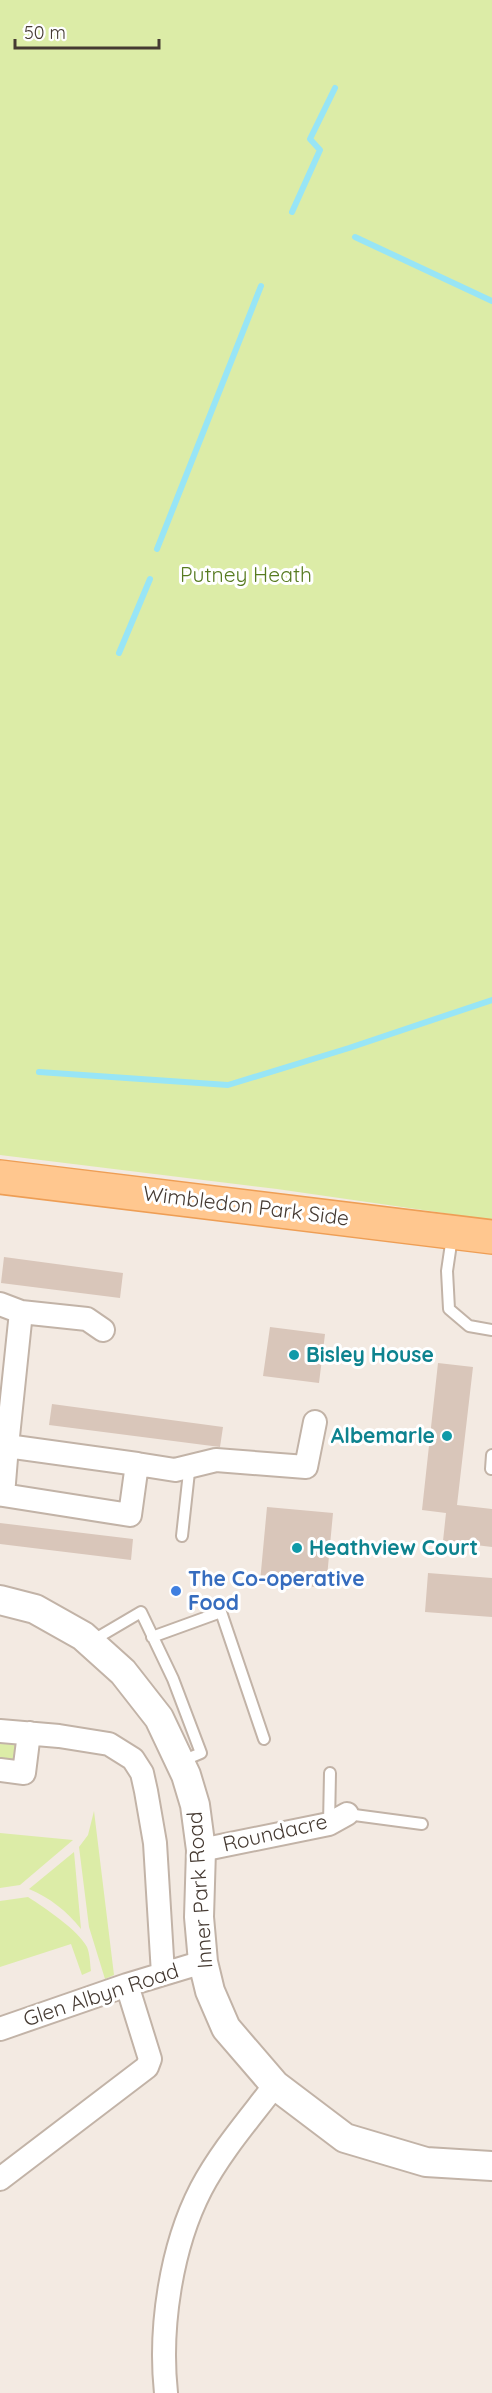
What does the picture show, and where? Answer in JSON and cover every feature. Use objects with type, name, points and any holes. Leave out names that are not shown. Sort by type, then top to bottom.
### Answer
[{"type":"main road","name":"Wimbledon Park Side","points":[[0,1177],[492,1237]]},
{"type":"street","points":[[0,1304],[21,1312],[87,1319],[103,1330]]},
{"type":"street","points":[[21,1312],[2,1495],[130,1515],[137,1464]]},
{"type":"street","points":[[8,1446],[175,1470],[216,1460],[306,1467],[315,1422]]},
{"type":"street","name":"Inner Park Road","points":[[0,1600],[35,1609],[84,1636],[123,1672],[159,1718],[180,1762],[195,1805],[201,1850],[199,1917],[203,1962],[210,1991],[226,2028],[275,2085],[345,2138],[426,2162],[492,2166]]},
{"type":"street","points":[[0,1731],[59,1736],[109,1744],[133,1759],[142,1773],[154,1844],[163,1974]]},
{"type":"street","points":[[0,1770],[24,1773],[29,1733]]},
{"type":"street","name":"Roundacre","points":[[201,1850],[338,1819]]},
{"type":"street","name":"Glen Albyn Road","points":[[0,2029],[127,1985],[203,1962]]},
{"type":"street","points":[[0,2179],[147,2067],[150,2060],[127,1985]]},
{"type":"street","points":[[166,2393],[163,2364],[168,2303],[180,2240],[200,2190],[219,2158],[275,2085]]},
{"type":"lane","points":[[452,1232],[447,1270],[449,1309],[469,1326],[492,1330]]},
{"type":"lane","points":[[490,1469],[492,1455]]},
{"type":"lane","points":[[182,1536],[189,1472],[186,1468]]},
{"type":"lane","points":[[90,1642],[141,1612],[173,1679],[201,1753],[180,1762]]},
{"type":"lane","points":[[152,1637],[221,1612],[264,1739]]},
{"type":"lane","points":[[330,1773],[338,1819],[422,1824]]},
{"type":"green space","name":"Putney Heath","points":[[0,0],[492,0],[492,1220],[277,1189],[0,1155]]},
{"type":"green space","points":[[0,1737],[16,1743],[21,1755],[18,1763],[0,1761]]},
{"type":"green space","points":[[94,1811],[114,1975],[105,1979],[89,1927],[79,1847],[88,1835]]},
{"type":"green space","points":[[0,1833],[73,1840],[20,1885],[0,1888]]},
{"type":"green space","points":[[74,1852],[81,1929],[58,1906],[29,1889]]},
{"type":"green space","points":[[28,1897],[83,1940],[88,1950],[91,1971],[82,1975],[71,1944],[0,1967],[0,1901]]},
{"type":"building","points":[[4,1257],[123,1273],[120,1298],[1,1283]]},
{"type":"building","name":"Bisley House","points":[[270,1327],[325,1334],[319,1383],[263,1376]]},
{"type":"building","name":"Albemarle","points":[[438,1363],[473,1367],[457,1505],[492,1509],[492,1547],[443,1541],[446,1513],[422,1510]]},
{"type":"building","points":[[52,1404],[223,1427],[220,1447],[49,1425]]},
{"type":"building","name":"Heathview Court","points":[[267,1507],[333,1513],[326,1588],[260,1582]]},
{"type":"building","points":[[0,1523],[133,1539],[131,1560],[0,1544]]},
{"type":"building","points":[[428,1573],[492,1578],[492,1617],[425,1612]]},
{"type":"waterway","points":[[292,212],[320,150],[310,139],[335,88]]},
{"type":"waterway","points":[[355,237],[492,301]]},
{"type":"waterway","points":[[157,549],[261,286]]},
{"type":"waterway","points":[[119,653],[150,579]]},
{"type":"waterway","points":[[39,1072],[228,1085],[349,1048],[492,1000]]},
{"type":"place","name":"Bisley House","points":[[294,1355]]},
{"type":"place","name":"Albemarle","points":[[447,1436]]},
{"type":"place","name":"Heathview Court","points":[[297,1548]]},
{"type":"place","name":"The Co-operative Food","points":[[176,1591]]}]
